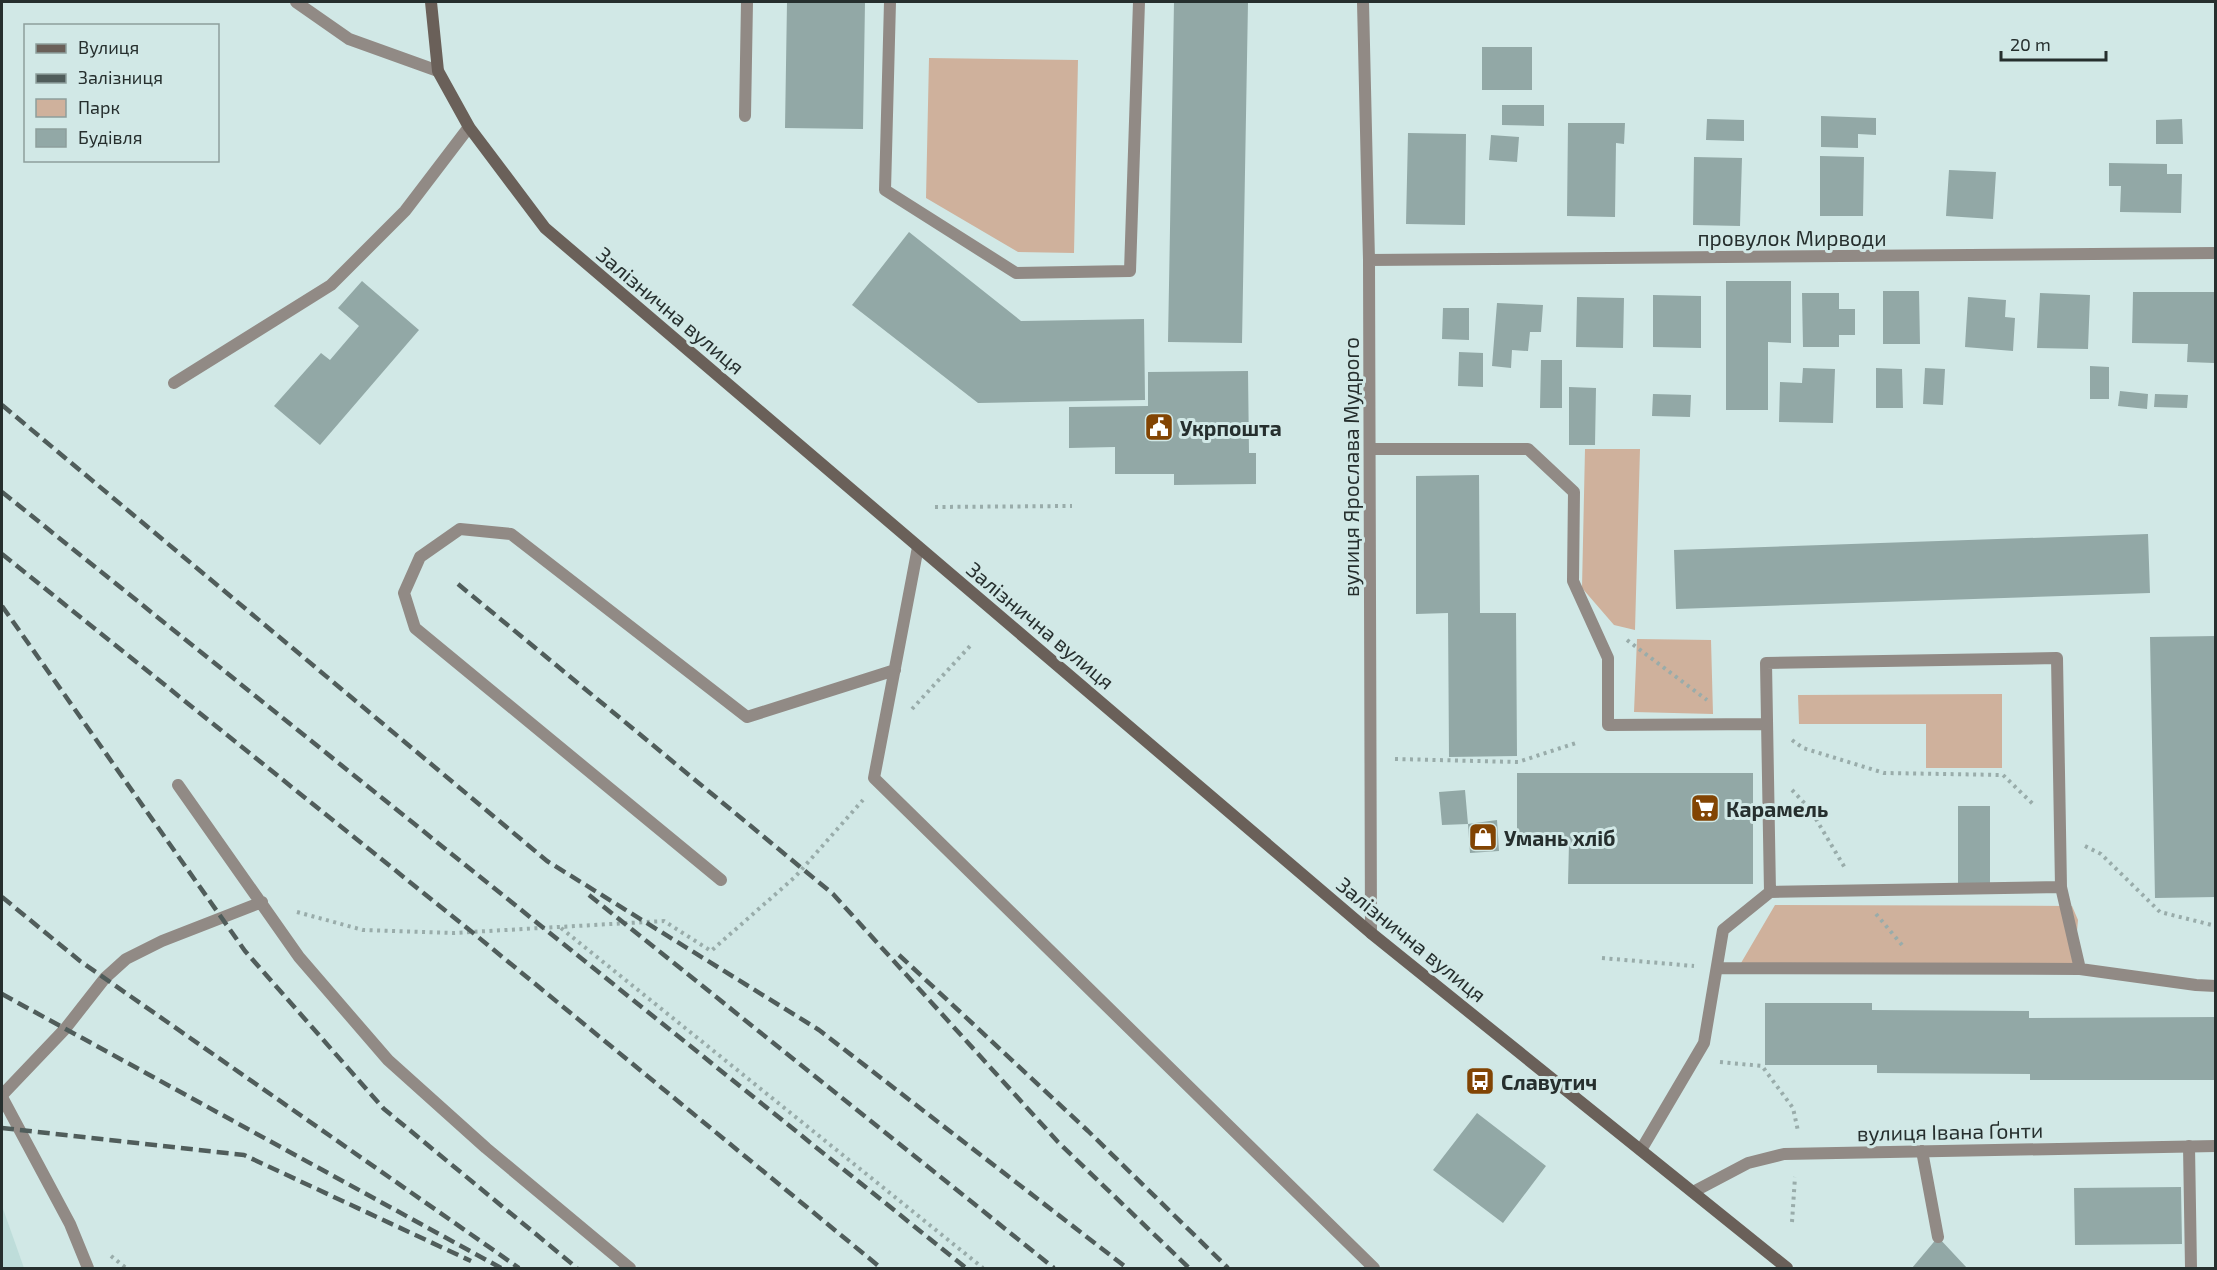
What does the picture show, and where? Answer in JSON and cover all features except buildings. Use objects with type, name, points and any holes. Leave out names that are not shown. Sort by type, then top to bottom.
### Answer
[{"type":"main road","points":[[431,2],[438,71]]},
{"type":"main road","name":"Залізнична вулиця","points":[[438,71],[469,127],[545,228],[1371,933],[1787,1269]]},
{"type":"street","points":[[296,2],[349,39],[438,71]]},
{"type":"street","points":[[745,116],[747,2]]},
{"type":"street","points":[[890,2],[885,190],[1016,273],[1130,271],[1139,2]]},
{"type":"street","name":"вулиця Ярослава Мудрого","points":[[1363,2],[1369,260],[1371,933]]},
{"type":"street","points":[[174,383],[331,285],[405,211],[469,127]]},
{"type":"street","name":"провулок Мирводи","points":[[1369,260],[2216,254]]},
{"type":"street","points":[[1370,449],[1528,449],[1575,492],[1573,580],[1608,658],[1608,725],[1767,724]]},
{"type":"street","points":[[721,880],[415,628],[404,593],[420,557],[460,529],[511,534],[747,717],[895,670]]},
{"type":"street","points":[[918,547],[874,778],[1374,1269]]},
{"type":"street","points":[[1770,892],[1766,663],[2057,658],[2061,887],[2080,969]]},
{"type":"street","points":[[178,785],[299,957],[388,1060],[486,1148],[630,1269]]},
{"type":"street","points":[[1641,1150],[1704,1043],[1723,930],[1770,892],[2061,887]]},
{"type":"street","points":[[88,1269],[70,1224],[2,1096],[66,1029],[105,978],[126,959],[162,941],[262,902]]},
{"type":"street","points":[[1717,968],[2080,969],[2196,986],[2216,986]]},
{"type":"street","points":[[2188,1146],[2192,1269]]},
{"type":"street","name":"вулиця Івана Ґонти","points":[[1693,1192],[1748,1163],[1784,1154],[2216,1146]]},
{"type":"street","points":[[1922,1151],[1938,1237]]},
{"type":"path","points":[[935,507],[1072,506]]},
{"type":"path","points":[[1621,635],[1712,704]]},
{"type":"path","points":[[909,713],[970,646]]},
{"type":"path","points":[[1767,724],[1803,748],[1884,773],[2003,775],[2060,831],[2101,854],[2160,912],[2216,926]]},
{"type":"path","points":[[1395,759],[1518,762],[1576,743]]},
{"type":"path","points":[[262,902],[363,930],[453,933],[664,921],[711,951],[795,877],[865,797],[874,778]]},
{"type":"path","points":[[561,927],[983,1269]]},
{"type":"path","points":[[1602,958],[1717,968]]},
{"type":"path","points":[[1695,1059],[1762,1066]]},
{"type":"shaded area","points":[[2,1206],[24,1268],[2,1268]]},
{"type":"green space","points":[[929,58],[1078,60],[1074,253],[1018,252],[926,198]]},
{"type":"green space","points":[[1585,449],[1640,449],[1635,630],[1614,625],[1582,588]]},
{"type":"green space","points":[[1637,639],[1711,640],[1713,714],[1634,712]]},
{"type":"green space","points":[[2002,694],[2002,768],[1926,768],[1926,724],[1799,724],[1798,695]]},
{"type":"green space","points":[[1775,905],[2072,906],[2078,920],[2074,965],[1741,963]]},
{"type":"railway","points":[[2,405],[547,861],[819,1030],[1127,1268]]},
{"type":"railway","points":[[2,492],[966,1268]]},
{"type":"railway","points":[[2,554],[472,932],[881,1268]]},
{"type":"railway","points":[[458,584],[833,894],[1058,1142],[1189,1268]]},
{"type":"railway","points":[[2,606],[245,951],[384,1109],[577,1268]]},
{"type":"railway","points":[[589,895],[1054,1268]]},
{"type":"railway","points":[[2,897],[80,961],[519,1268]]},
{"type":"railway","points":[[899,955],[1088,1131],[1228,1268]]},
{"type":"railway","points":[[2,994],[501,1268]]},
{"type":"railway","points":[[2,1128],[244,1155],[471,1261]]},
{"type":"place","name":"Укрпошта","points":[[1159,427]]},
{"type":"place","name":"Карамель","points":[[1705,808]]},
{"type":"place","name":"Умань хліб","points":[[1483,837]]},
{"type":"place","name":"Славутич","points":[[1480,1081]]}]
